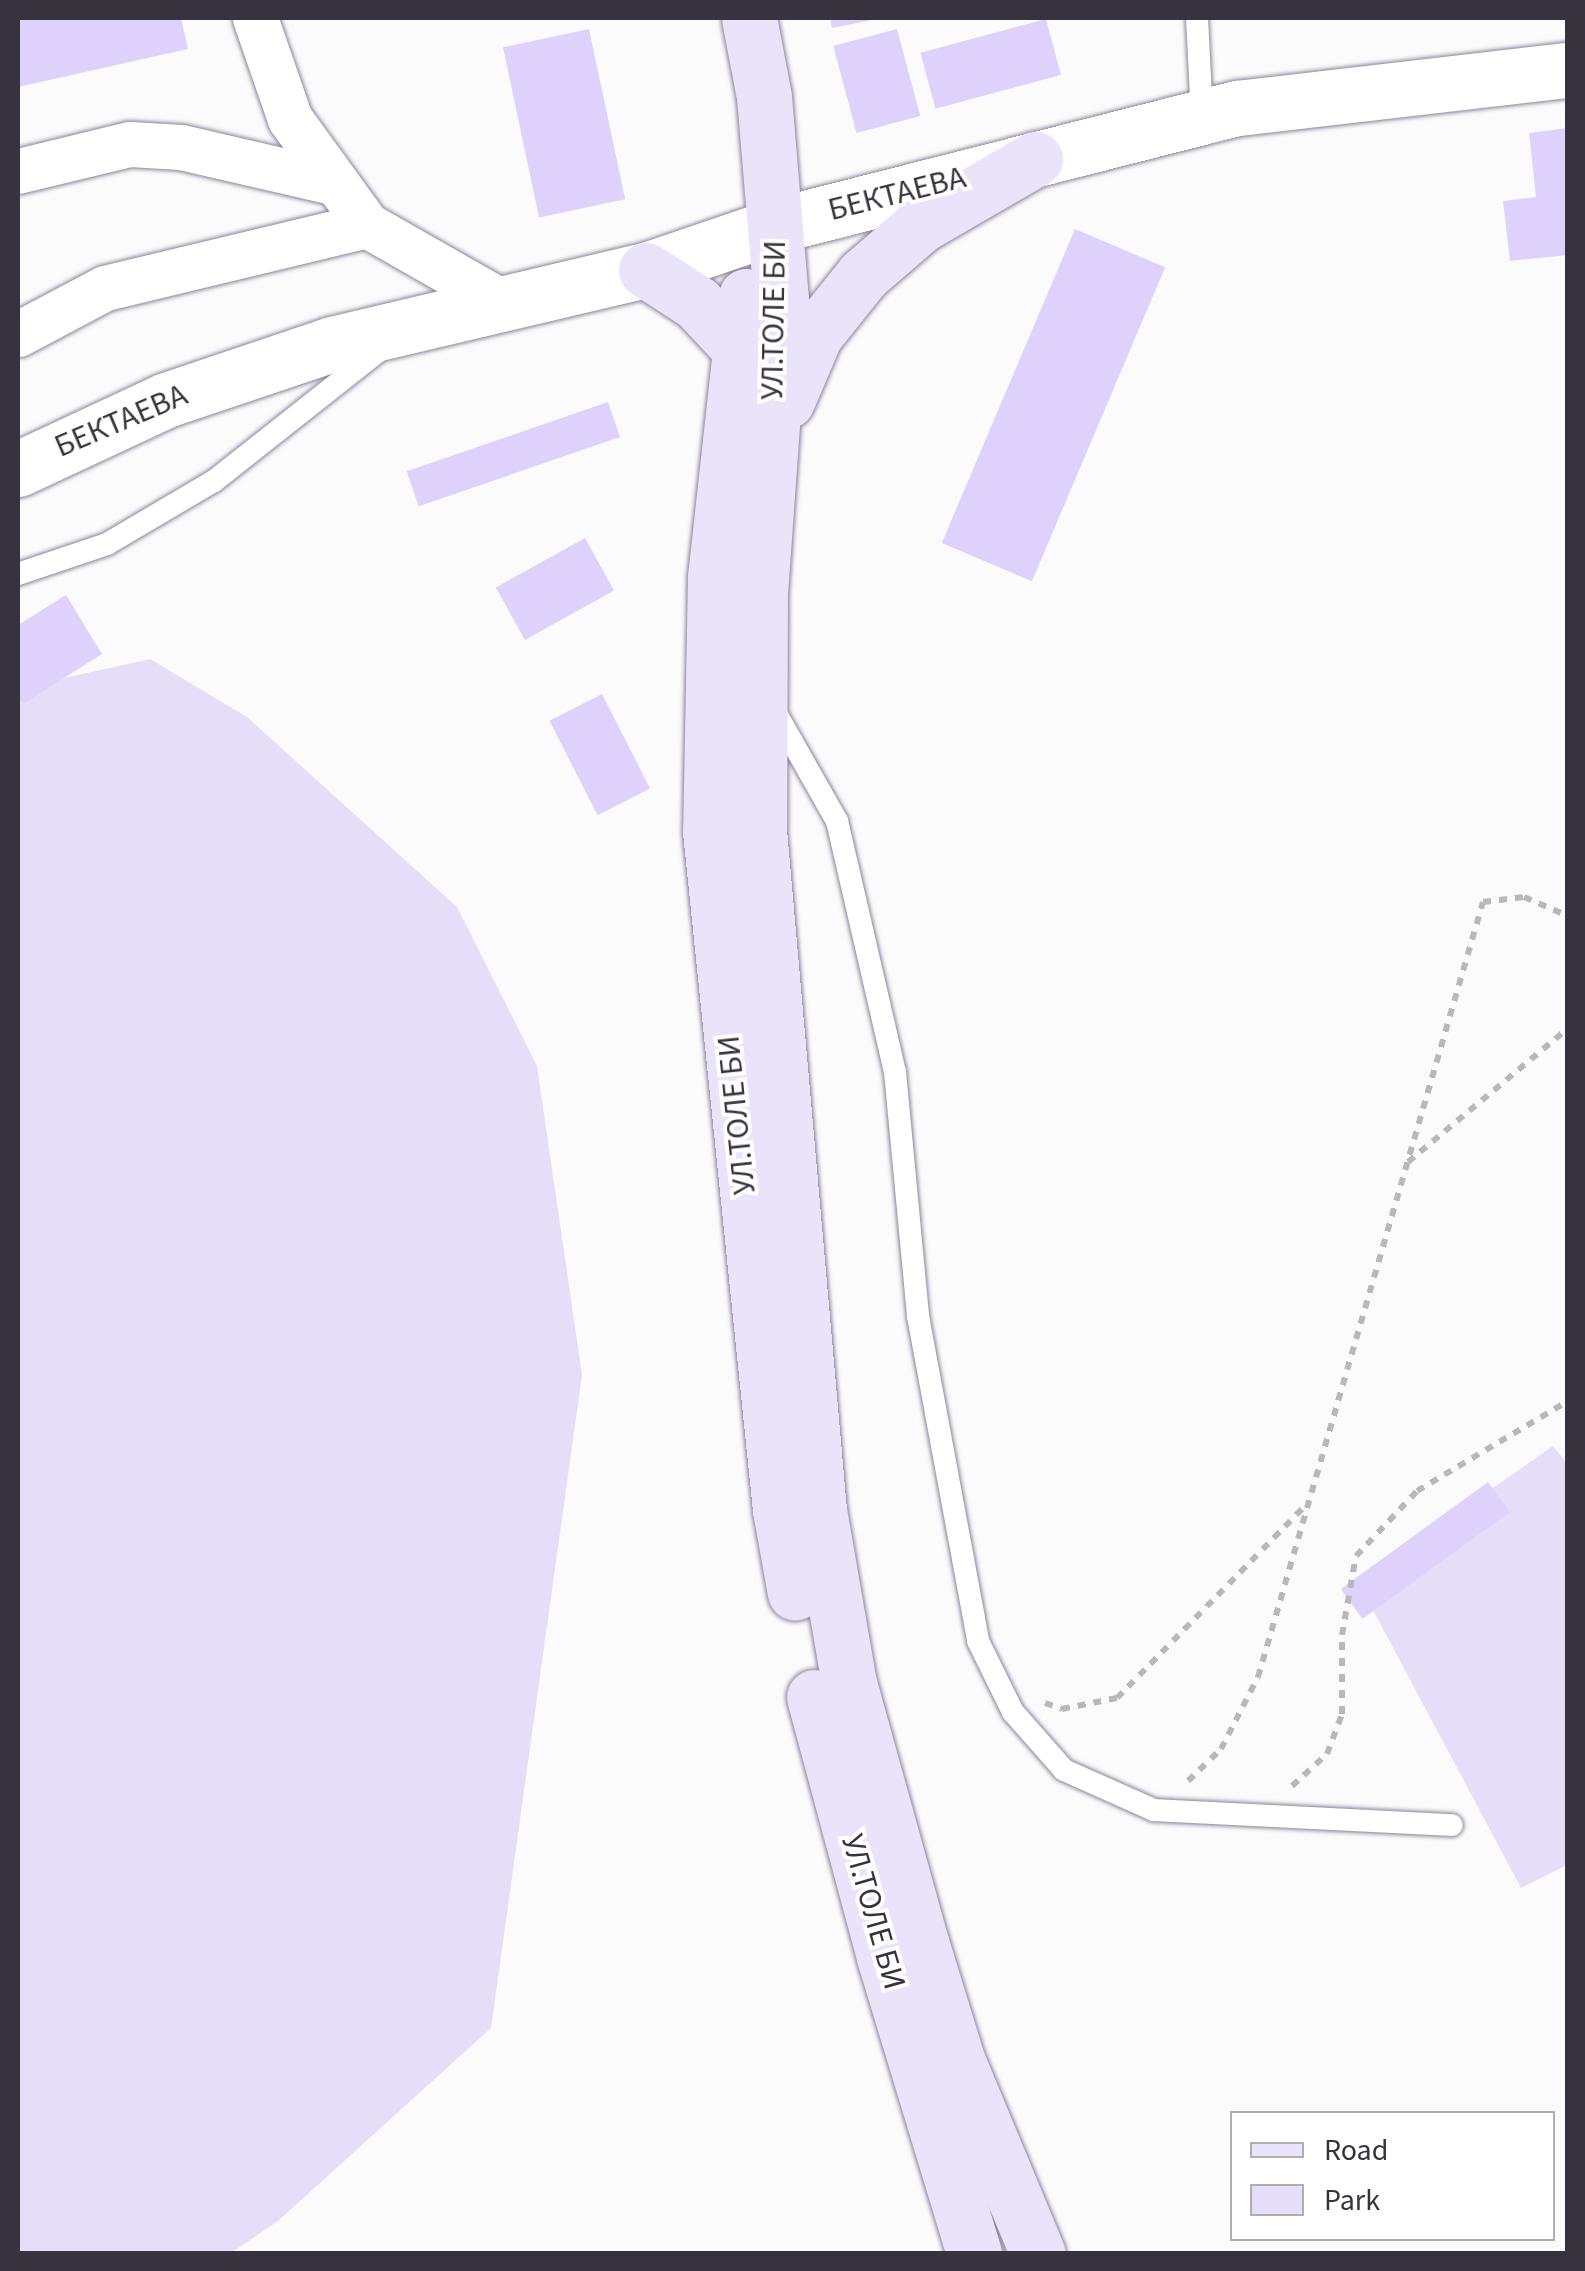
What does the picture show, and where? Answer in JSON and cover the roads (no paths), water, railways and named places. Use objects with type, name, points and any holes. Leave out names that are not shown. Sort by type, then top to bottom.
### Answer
[{"type":"main road","points":[[750,18],[764,97],[778,225]]},
{"type":"main road","points":[[771,441],[815,334],[863,276],[921,224],[1036,159]]},
{"type":"main road","name":"УЛ.ТОЛЕ БИ","points":[[778,225],[745,298],[714,578],[710,831],[780,1510],[812,1688],[884,1956],[974,2254]]},
{"type":"main road","name":"УЛ.ТОЛЕ БИ","points":[[778,225],[781,300],[759,683],[758,830],[820,1510],[849,1683],[958,2062],[1038,2254]]},
{"type":"main road","points":[[646,270],[697,303],[740,349]]},
{"type":"street","points":[[255,18],[290,119],[366,225],[508,306]]},
{"type":"street","name":"БЕКТАЕВА","points":[[18,469],[166,400],[332,344],[508,306],[646,270],[778,225],[1202,118],[1297,100],[1568,70]]},
{"type":"street","points":[[18,171],[130,144],[181,147],[333,182]]},
{"type":"street","points":[[18,334],[105,288],[366,225]]},
{"type":"lane","points":[[1197,18],[1202,118]]},
{"type":"lane","points":[[18,574],[108,544],[214,481],[411,324]]},
{"type":"lane","points":[[759,683],[836,821],[895,1072],[918,1316],[978,1641],[1013,1712],[1064,1770],[1154,1810],[1452,1825]]}]
